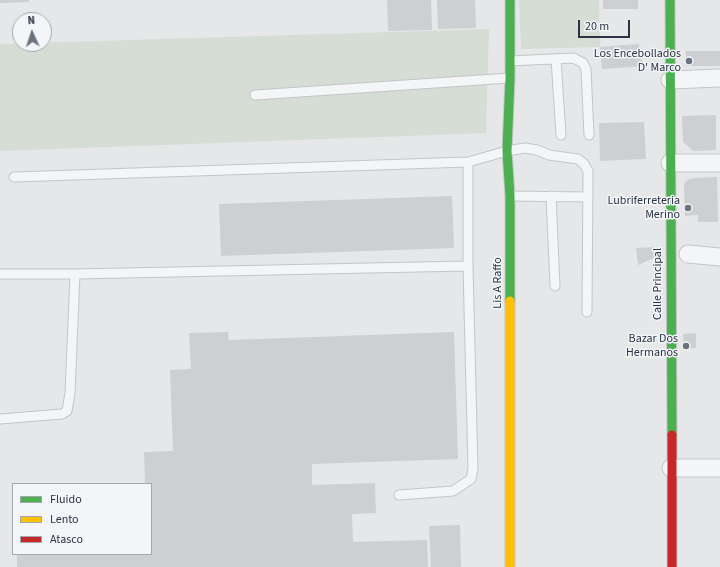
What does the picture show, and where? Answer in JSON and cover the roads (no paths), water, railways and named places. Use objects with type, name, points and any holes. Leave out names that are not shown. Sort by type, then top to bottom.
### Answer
[{"type":"street","name":"Lis A Raffo","points":[[510,0],[510,78],[507,151],[510,196],[510,567]]},
{"type":"street","name":"Calle Principal","points":[[670,0],[672,567]]},
{"type":"street","points":[[670,80],[720,78]]},
{"type":"street","points":[[670,163],[720,163]]},
{"type":"street","points":[[688,254],[720,257]]},
{"type":"street","points":[[671,468],[720,468]]},
{"type":"lane","points":[[556,58],[561,135]]},
{"type":"lane","points":[[510,61],[573,58],[583,63],[586,69],[589,135]]},
{"type":"lane","points":[[255,96],[510,78]]},
{"type":"lane","points":[[14,177],[468,162],[507,151],[525,148],[537,150],[549,155],[578,160],[584,164],[588,171],[587,312]]},
{"type":"lane","points":[[399,495],[454,491],[471,479],[473,469],[468,266],[468,162]]},
{"type":"lane","points":[[510,196],[588,197]]},
{"type":"lane","points":[[551,196],[555,286]]},
{"type":"lane","points":[[0,274],[75,274],[468,266]]},
{"type":"lane","points":[[0,419],[62,414],[67,411],[70,393],[75,274]]},
{"type":"place","name":"Los Encebollados D' Marco","points":[[689,61]]},
{"type":"place","name":"Lubriferreteria Merino","points":[[688,208]]},
{"type":"place","name":"Bazar Dos Hermanos","points":[[686,346]]}]
